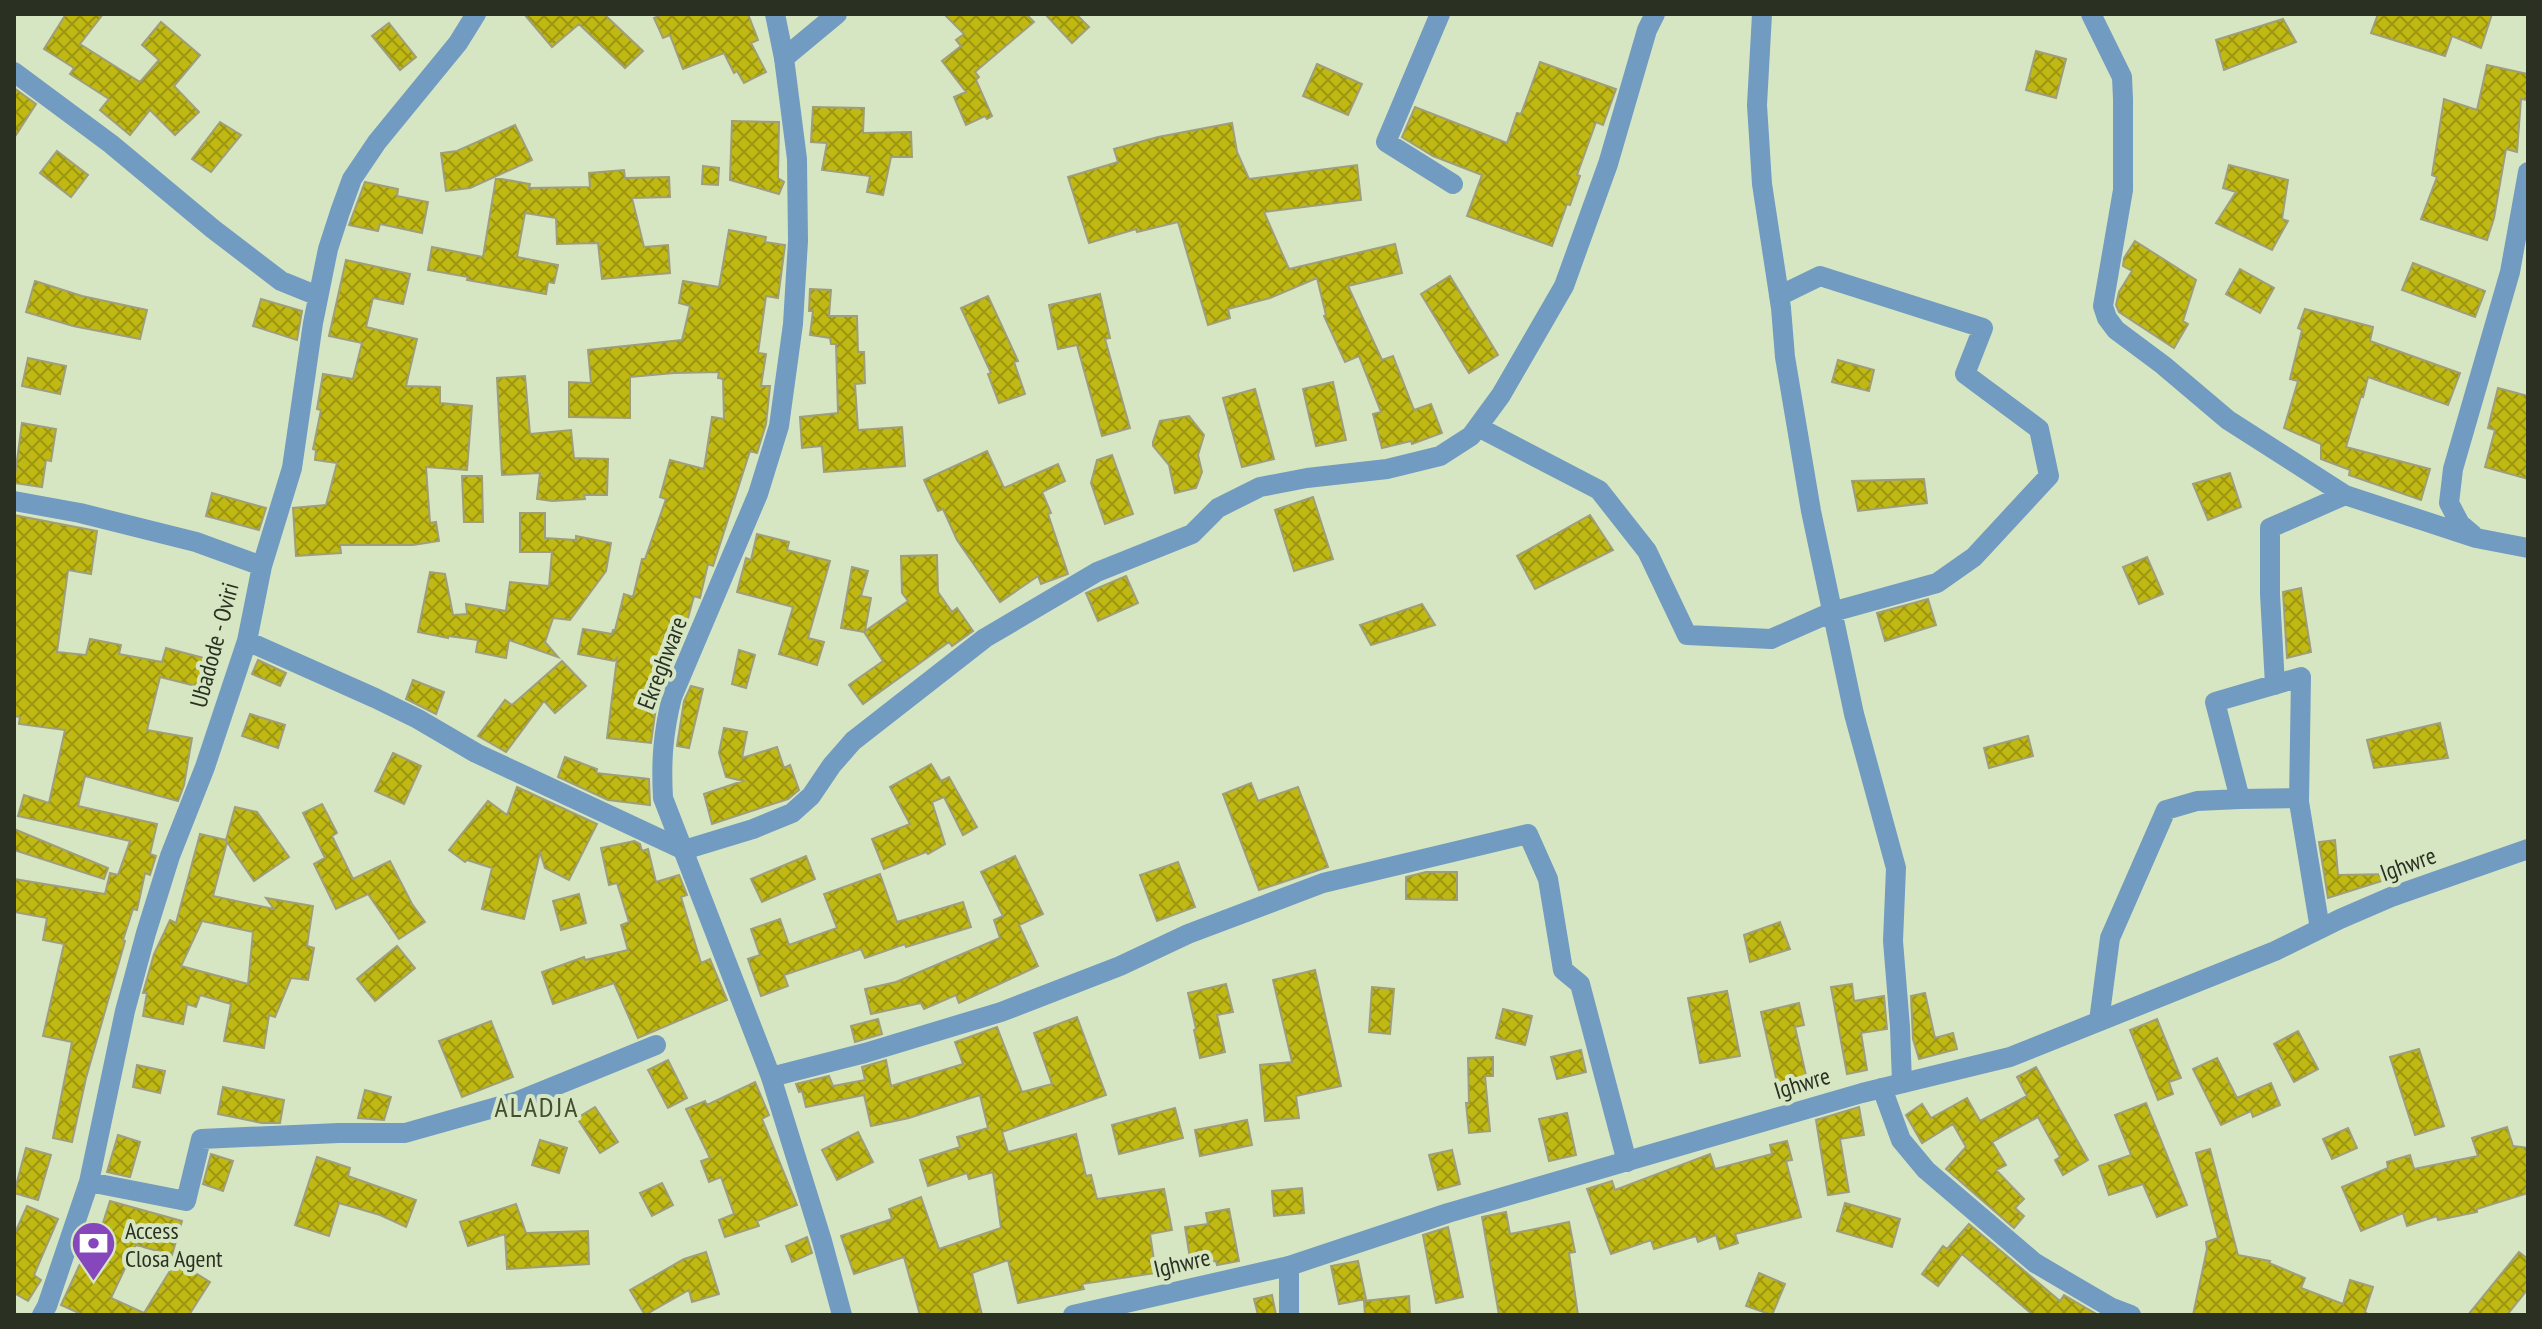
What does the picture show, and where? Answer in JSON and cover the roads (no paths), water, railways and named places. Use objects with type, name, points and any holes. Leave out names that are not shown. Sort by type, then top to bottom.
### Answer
[{"type":"street","name":"Ubadode - Oviri","points":[[48,1312],[89,1182],[125,1011],[146,933],[170,856],[205,767],[247,641],[262,566],[292,468],[328,249],[352,179],[377,142],[458,43],[476,14]]},
{"type":"street","name":"Ekreghware","points":[[775,14],[797,159],[798,241],[793,324],[779,426],[758,494],[672,697],[664,727],[661,760],[663,798],[771,1077],[842,1315]]},
{"type":"street","points":[[784,58],[837,14]]},
{"type":"street","points":[[1440,14],[1386,142],[1453,184]]},
{"type":"street","points":[[247,641],[375,698],[476,753],[684,850],[753,829],[792,813],[811,796],[853,741],[985,638],[1097,572],[1192,534],[1218,508],[1260,487],[1387,469],[1440,456],[1471,436],[1501,395],[1564,286],[1608,164],[1647,30],[1655,14]]},
{"type":"street","points":[[1762,14],[1757,105],[1762,184],[1800,456],[1854,714],[1896,868],[1893,941],[1900,1027],[1892,1086],[1901,1140],[1926,1170],[2035,1263],[2110,1307],[2131,1315]]},
{"type":"street","points":[[2091,14],[2122,77],[2123,190],[2103,306],[2116,330],[2228,420],[2345,495],[2476,538],[2528,548]]},
{"type":"street","points":[[14,72],[111,144],[281,281],[318,296]]},
{"type":"street","points":[[2476,538],[2460,524],[2449,503],[2453,469],[2510,272],[2528,172]]},
{"type":"street","points":[[1478,427],[1599,490],[1647,551],[1687,635],[1771,639],[1832,612],[1937,583],[1974,557],[2049,476],[2039,429],[1965,374],[1983,328],[1820,276],[1779,296]]},
{"type":"street","points":[[2275,685],[2270,528],[2345,495]]},
{"type":"street","points":[[14,501],[80,513],[196,542],[262,566]]},
{"type":"street","points":[[2240,799],[2215,702],[2301,677],[2299,798],[2320,929]]},
{"type":"street","points":[[2099,1021],[2110,938],[2166,810],[2197,801],[2299,798]]},
{"type":"street","points":[[771,1077],[865,1053],[1001,1012],[1120,966],[1188,934],[1323,883],[1528,834],[1548,879],[1563,970],[1580,984],[1627,1162]]},
{"type":"street","name":"Ighwre","points":[[1073,1315],[1289,1266],[1448,1213],[1892,1086],[2010,1057],[2275,951],[2391,897],[2528,849]]},
{"type":"street","points":[[89,1182],[186,1201],[201,1139],[405,1133],[518,1101],[656,1045]]},
{"type":"street","points":[[1289,1266],[1289,1315]]},
{"type":"place","name":"Access Closa Agent","points":[[94,1283]]},
{"type":"district","name":"ALADJA","points":[[537,1106]]}]
